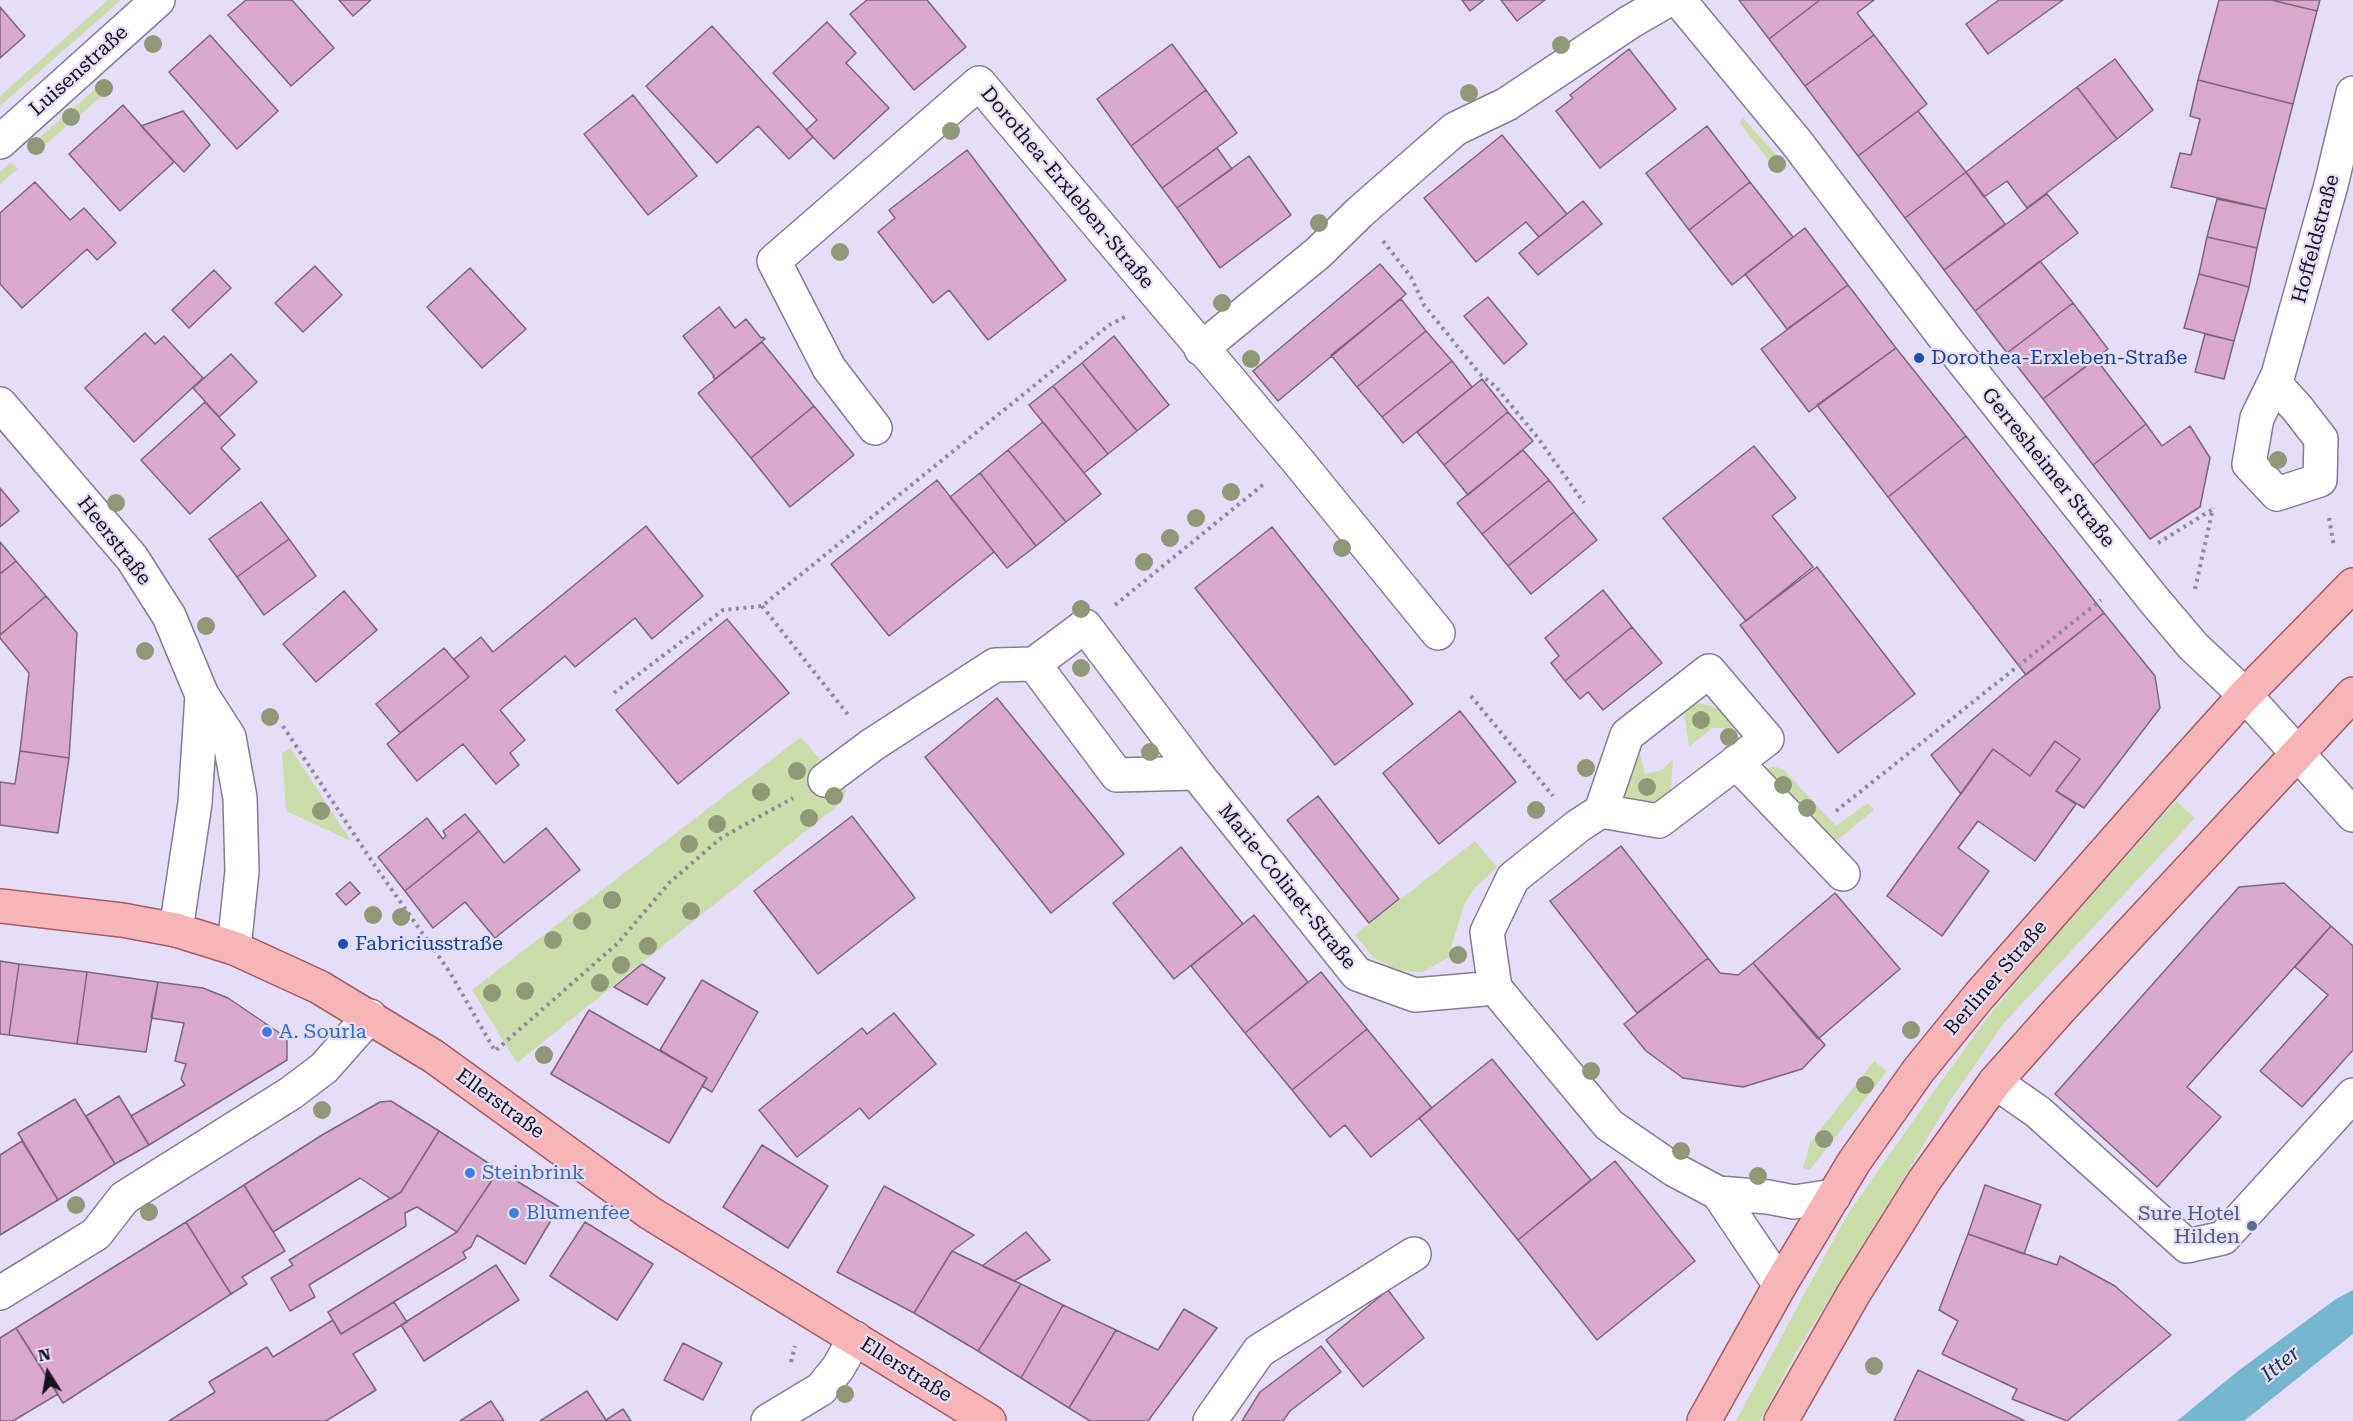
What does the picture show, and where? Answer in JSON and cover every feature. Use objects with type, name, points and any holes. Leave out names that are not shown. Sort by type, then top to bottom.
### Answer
[{"type":"main road","name":"Berliner Straße","points":[[1704,1421],[1780,1285],[1854,1162],[1918,1071],[1972,1004],[2245,695],[2353,585]]},
{"type":"main road","points":[[1781,1421],[1854,1293],[1924,1181],[1995,1082],[2353,694]]},
{"type":"main road","name":"Ellerstraße","points":[[0,906],[122,920],[176,930],[234,948],[312,983],[433,1056],[650,1213],[989,1421]]},
{"type":"street","name":"Luisenstraße","points":[[0,142],[158,0]]},
{"type":"street","points":[[1201,349],[1318,253],[1360,212],[1455,129],[1507,105],[1630,22],[1668,0]]},
{"type":"street","name":"Gerresheimer Straße","points":[[1679,0],[1797,143],[1948,342],[2154,600],[2193,646],[2245,695],[2353,815]]},
{"type":"street","name":"Dorothea-Erxleben-Straße","points":[[875,428],[829,368],[774,261],[979,83],[1201,349],[1297,460],[1438,633]]},
{"type":"street","name":"Hoffeldstraße","points":[[2274,383],[2331,185],[2353,93]]},
{"type":"street","name":"Heerstraße","points":[[0,404],[132,558],[169,616],[202,695],[229,738],[240,798],[242,871],[234,948]]},
{"type":"street","points":[[825,780],[872,746],[995,665],[1035,664],[1085,626]]},
{"type":"street","name":"Marie-Colinet-Straße","points":[[1085,626],[1196,773],[1357,974],[1415,995],[1495,988]]},
{"type":"street","points":[[1035,664],[1117,775],[1196,773]]},
{"type":"street","points":[[1590,819],[1659,822],[1767,739],[1709,671],[1627,735],[1590,819],[1513,878],[1487,932],[1495,988],[1609,1125],[1674,1169],[1718,1193],[1768,1197],[1794,1202],[1834,1196]]},
{"type":"street","name":"Heerstraße","points":[[176,930],[195,803],[202,695]]},
{"type":"street","points":[[1736,762],[1843,874]]},
{"type":"street","points":[[0,1293],[96,1234],[124,1198],[300,1087],[324,1068],[370,1016]]},
{"type":"street","points":[[1995,1082],[2038,1112],[2187,1246],[2223,1238],[2353,1095]]},
{"type":"street","points":[[1718,1193],[1780,1285]]},
{"type":"street","points":[[1210,1421],[1259,1351],[1414,1254]]},
{"type":"street","points":[[768,1421],[821,1389],[834,1373],[855,1338]]},
{"type":"path","points":[[1360,212],[1411,277],[1424,305],[1479,373],[1496,387],[1531,429],[1584,503]]},
{"type":"path","points":[[614,693],[723,610],[762,606],[1108,326],[1120,321],[1156,293]]},
{"type":"path","points":[[1085,626],[1100,617],[1297,460]]},
{"type":"path","points":[[2151,547],[2213,508],[2194,592]]},
{"type":"path","points":[[2328,508],[2334,547]]},
{"type":"path","points":[[1829,805],[1836,812],[2101,600]]},
{"type":"path","points":[[762,606],[872,746]]},
{"type":"path","points":[[1471,696],[1590,819]]},
{"type":"path","points":[[283,726],[373,863],[449,971],[495,1051],[618,943],[669,883],[721,838],[825,780]]},
{"type":"path","points":[[771,1287],[795,1348],[789,1368]]},
{"type":"green space","points":[[108,0],[121,0],[0,106],[0,96]]},
{"type":"green space","points":[[103,82],[109,90],[38,151],[32,144]]},
{"type":"green space","points":[[1743,118],[1787,167],[1779,174],[1740,123]]},
{"type":"green space","points":[[11,162],[18,169],[0,184],[0,172]]},
{"type":"green space","points":[[1696,703],[1709,705],[1725,712],[1732,721],[1735,733],[1733,745],[1725,759],[1724,728],[1712,728],[1689,747],[1684,712]]},
{"type":"green space","points":[[801,737],[846,790],[842,802],[517,1063],[472,990]]},
{"type":"green space","points":[[1638,747],[1645,774],[1662,770],[1673,759],[1670,804],[1656,809],[1624,798]]},
{"type":"green space","points":[[290,748],[351,841],[286,811],[282,753]]},
{"type":"green space","points":[[1774,766],[1784,770],[1836,826],[1868,803],[1874,810],[1834,843],[1765,769]]},
{"type":"green space","points":[[2176,801],[2195,818],[2004,1023],[1949,1102],[1798,1349],[1760,1421],[1736,1421],[1847,1215],[1932,1094],[1990,1014],[2051,941]]},
{"type":"green space","points":[[1475,841],[1497,867],[1474,889],[1464,905],[1448,958],[1422,972],[1399,971],[1374,958],[1355,935]]},
{"type":"green space","points":[[1874,1061],[1887,1071],[1810,1170],[1803,1168],[1810,1143]]},
{"type":"water","name":"Itter","points":[[2353,1290],[2353,1334],[2244,1421],[2177,1421],[2238,1371],[2336,1299]]},
{"type":"building","points":[[246,0],[292,0],[334,48],[291,86],[228,15]]},
{"type":"building","points":[[339,0],[371,0],[353,16]]},
{"type":"building","points":[[867,0],[927,0],[966,47],[914,90],[850,14]]},
{"type":"building","points":[[1462,0],[1484,0],[1470,11]]},
{"type":"building","points":[[1501,0],[1545,0],[1517,21]]},
{"type":"building","points":[[1739,0],[1820,0],[1769,39]]},
{"type":"building","points":[[1820,0],[1874,0],[1857,13],[1874,35],[1805,86],[1769,39]]},
{"type":"building","points":[[1999,0],[2063,0],[1988,54],[1966,24]]},
{"type":"building","points":[[2219,0],[2271,0],[2317,11],[2293,104],[2198,80]]},
{"type":"building","points":[[2271,0],[2320,0],[2317,11]]},
{"type":"building","points":[[0,7],[25,36],[0,58]]},
{"type":"building","points":[[827,22],[856,53],[846,63],[889,108],[834,159],[806,130],[817,120],[773,73]]},
{"type":"building","points":[[712,26],[813,137],[789,159],[758,126],[717,163],[646,86]]},
{"type":"building","points":[[210,35],[278,111],[237,149],[169,72]]},
{"type":"building","points":[[1874,35],[1927,104],[1858,156],[1805,86]]},
{"type":"building","points":[[1172,44],[1206,90],[1131,146],[1097,99]]},
{"type":"building","points":[[1629,49],[1676,109],[1600,168],[1556,111],[1573,98],[1570,95]]},
{"type":"building","points":[[2115,59],[2153,110],[2117,139],[2077,87]]},
{"type":"building","points":[[2198,80],[2293,104],[2266,209],[2171,187],[2180,153],[2191,155],[2200,119],[2190,116]]},
{"type":"building","points":[[2077,87],[2117,139],[2027,208],[2007,181],[1984,197],[1966,172]]},
{"type":"building","points":[[1206,90],[1237,133],[1162,188],[1131,146]]},
{"type":"building","points":[[633,95],[697,176],[648,215],[584,134]]},
{"type":"building","points":[[123,105],[174,162],[120,211],[69,154]]},
{"type":"building","points":[[183,111],[210,145],[184,172],[141,126]]},
{"type":"building","points":[[1918,111],[1966,172],[1905,218],[1858,156]]},
{"type":"building","points":[[1707,126],[1750,182],[1689,230],[1646,173]]},
{"type":"building","points":[[1502,135],[1567,214],[1539,237],[1526,222],[1476,262],[1424,198]]},
{"type":"building","points":[[1217,148],[1232,169],[1177,208],[1162,188]]},
{"type":"building","points":[[967,150],[1066,280],[988,340],[949,290],[933,303],[878,232],[895,218],[889,210]]},
{"type":"building","points":[[1249,156],[1291,215],[1220,268],[1177,208]]},
{"type":"building","points":[[1966,172],[2005,224],[1944,270],[1905,218]]},
{"type":"building","points":[[35,182],[70,220],[84,208],[116,243],[97,260],[87,249],[22,308],[0,284],[0,213]]},
{"type":"building","points":[[1750,182],[1793,237],[1732,285],[1689,230]]},
{"type":"building","points":[[2047,194],[2078,233],[1975,311],[1944,270]]},
{"type":"building","points":[[2217,199],[2266,209],[2257,248],[2207,237]]},
{"type":"building","points":[[1583,201],[1602,224],[1538,275],[1519,253]]},
{"type":"building","points":[[1805,228],[1848,285],[1787,329],[1745,274]]},
{"type":"building","points":[[2207,237],[2257,248],[2249,287],[2199,274]]},
{"type":"building","points":[[2040,261],[2073,303],[2007,353],[1975,311]]},
{"type":"building","points":[[1380,264],[1406,294],[1278,401],[1253,371]]},
{"type":"building","points":[[315,266],[342,295],[303,332],[275,303]]},
{"type":"building","points":[[470,268],[526,329],[482,368],[427,307]]},
{"type":"building","points":[[214,270],[231,288],[189,328],[172,310]]},
{"type":"building","points":[[2199,274],[2249,287],[2234,341],[2184,328]]},
{"type":"building","points":[[1848,285],[1896,348],[1809,412],[1761,349]]},
{"type":"building","points":[[1488,297],[1527,344],[1504,364],[1464,316]]},
{"type":"building","points":[[1401,299],[1426,331],[1357,387],[1331,355]]},
{"type":"building","points":[[2073,303],[2108,349],[2043,399],[2007,353]]},
{"type":"building","points":[[719,307],[735,328],[746,319],[761,338],[765,339],[715,379],[683,336]]},
{"type":"building","points":[[1426,331],[1452,361],[1382,417],[1357,387]]},
{"type":"building","points":[[145,333],[155,344],[164,336],[203,378],[134,442],[85,388]]},
{"type":"building","points":[[2205,334],[2234,341],[2224,379],[2195,372]]},
{"type":"building","points":[[1114,336],[1169,405],[1137,431],[1082,363]]},
{"type":"building","points":[[762,342],[814,406],[751,458],[698,393]]},
{"type":"building","points":[[1896,348],[1966,436],[1888,497],[1817,405]]},
{"type":"building","points":[[231,354],[257,382],[219,417],[193,388]]},
{"type":"building","points":[[2096,359],[2146,424],[2093,465],[2043,399]]},
{"type":"building","points":[[1452,361],[1472,387],[1403,443],[1382,417]]},
{"type":"building","points":[[1082,363],[1137,431],[1108,454],[1053,386]]},
{"type":"building","points":[[1482,379],[1508,412],[1444,465],[1417,432]]},
{"type":"building","points":[[1053,386],[1108,454],[1084,473],[1029,405]]},
{"type":"building","points":[[205,402],[235,435],[221,448],[240,469],[190,514],[141,460]]},
{"type":"building","points":[[814,406],[854,455],[790,507],[751,458]]},
{"type":"building","points":[[1508,412],[1533,441],[1468,495],[1444,465]]},
{"type":"building","points":[[1043,422],[1101,494],[1066,522],[1008,450]]},
{"type":"building","points":[[2146,424],[2162,446],[2190,426],[2210,458],[2200,507],[2150,539],[2093,465]]},
{"type":"building","points":[[1966,436],[2104,613],[2026,675],[1888,497]]},
{"type":"building","points":[[1754,446],[1796,498],[1772,516],[1813,567],[1746,621],[1663,518]]},
{"type":"building","points":[[1008,450],[1066,522],[1036,546],[980,473]]},
{"type":"building","points":[[1523,450],[1549,480],[1482,534],[1457,503]]},
{"type":"building","points":[[980,473],[1036,546],[1007,568],[950,497]]},
{"type":"building","points":[[937,480],[994,552],[889,636],[831,564]]},
{"type":"building","points":[[1549,480],[1574,512],[1508,566],[1482,534]]},
{"type":"building","points":[[0,488],[19,511],[0,527]]},
{"type":"building","points":[[261,502],[289,539],[237,577],[209,539]]},
{"type":"building","points":[[1574,512],[1597,540],[1531,594],[1508,566]]},
{"type":"building","points":[[646,526],[703,596],[652,639],[635,618],[575,667],[565,656],[500,710],[525,740],[510,753],[519,765],[496,784],[463,744],[417,781],[387,744],[469,677],[454,659],[481,637],[493,652]]},
{"type":"building","points":[[1272,527],[1413,704],[1335,765],[1195,588]]},
{"type":"building","points":[[289,539],[316,576],[264,615],[237,577]]},
{"type":"building","points":[[0,542],[16,561],[0,574]]},
{"type":"building","points":[[16,561],[46,596],[0,635],[0,574]]},
{"type":"building","points":[[1817,567],[1915,694],[1838,753],[1740,625]]},
{"type":"building","points":[[1603,590],[1632,627],[1565,681],[1551,663],[1559,656],[1545,638]]},
{"type":"building","points":[[344,591],[377,630],[316,682],[283,644]]},
{"type":"building","points":[[46,596],[77,633],[69,758],[20,751],[29,673],[0,638],[0,635]]},
{"type":"building","points":[[2104,613],[2155,676],[2160,708],[2084,808],[2056,791],[2080,759],[2055,741],[2030,776],[1993,749],[1961,794],[1931,755],[2020,679]]},
{"type":"building","points":[[727,619],[789,693],[678,784],[616,710]]},
{"type":"building","points":[[1632,627],[1662,663],[1603,710],[1588,692],[1580,699],[1565,681]]},
{"type":"building","points":[[444,648],[469,677],[400,733],[376,704]]},
{"type":"building","points":[[997,698],[1124,854],[1051,913],[925,757]]},
{"type":"building","points":[[1460,711],[1516,782],[1439,844],[1383,773]]},
{"type":"building","points":[[2055,741],[2080,759],[2056,791],[2076,804],[2035,861],[1978,821],[1958,848],[1989,871],[1942,936],[1887,896],[1993,749],[2030,776]]},
{"type":"building","points":[[20,751],[69,758],[58,833],[0,825],[0,782],[15,784]]},
{"type":"building","points":[[1318,796],[1399,899],[1369,923],[1287,820]]},
{"type":"building","points":[[465,814],[479,831],[405,891],[378,857],[427,818],[443,839],[446,836],[443,831]]},
{"type":"building","points":[[852,816],[915,898],[818,974],[754,891]]},
{"type":"building","points":[[546,828],[580,870],[495,938],[465,902],[433,928],[405,891],[479,831],[504,863]]},
{"type":"building","points":[[1621,846],[1708,958],[1637,1013],[1550,901]]},
{"type":"building","points":[[1181,847],[1243,924],[1174,979],[1113,903]]},
{"type":"building","points":[[350,882],[360,893],[346,905],[336,894]]},
{"type":"building","points":[[2284,883],[2331,926],[2187,1087],[2221,1117],[2157,1187],[2055,1094],[2239,887]]},
{"type":"building","points":[[1835,893],[1900,969],[1818,1039],[1753,963]]},
{"type":"building","points":[[1254,915],[1308,982],[1245,1033],[1191,966]]},
{"type":"building","points":[[2331,926],[2353,946],[2353,1050],[2302,1107],[2260,1071],[2328,995],[2295,967]]},
{"type":"building","points":[[1708,958],[1720,973],[1738,975],[1753,963],[1825,1045],[1802,1069],[1743,1087],[1683,1078],[1646,1051],[1624,1024]]},
{"type":"building","points":[[0,961],[19,964],[9,1035],[0,1034]]},
{"type":"building","points":[[19,964],[87,972],[77,1044],[9,1035]]},
{"type":"building","points":[[642,964],[665,978],[647,1005],[614,987]]},
{"type":"building","points":[[87,972],[158,982],[146,1052],[77,1044]]},
{"type":"building","points":[[1321,972],[1367,1029],[1292,1090],[1245,1033]]},
{"type":"building","points":[[702,980],[758,1012],[712,1092],[702,1086],[707,1078],[660,1050]]},
{"type":"building","points":[[158,982],[203,988],[228,998],[287,1038],[287,1060],[149,1145],[131,1116],[185,1085],[181,1079],[186,1064],[175,1061],[184,1023],[151,1018]]},
{"type":"building","points":[[589,1010],[707,1078],[669,1143],[551,1074]]},
{"type":"building","points":[[894,1013],[936,1064],[869,1119],[860,1108],[797,1157],[759,1110],[862,1028],[867,1034]]},
{"type":"building","points":[[1367,1029],[1432,1108],[1371,1157],[1345,1125],[1330,1137],[1292,1090]]},
{"type":"building","points":[[1492,1059],[1591,1180],[1518,1240],[1419,1118]]},
{"type":"building","points":[[119,1096],[149,1145],[115,1164],[86,1116]]},
{"type":"building","points":[[75,1099],[115,1164],[58,1200],[18,1133]]},
{"type":"building","points":[[391,1101],[439,1131],[401,1192],[391,1199],[360,1178],[273,1232],[244,1185],[322,1135],[380,1102]]},
{"type":"building","points":[[439,1131],[499,1170],[457,1232],[417,1207],[405,1213],[406,1226],[309,1285],[315,1297],[290,1311],[271,1278],[293,1265],[289,1260],[401,1192]]},
{"type":"building","points":[[22,1141],[58,1200],[0,1235],[0,1155]]},
{"type":"building","points":[[762,1145],[828,1186],[788,1248],[723,1207]]},
{"type":"building","points":[[1615,1161],[1695,1261],[1597,1340],[1518,1240]]},
{"type":"building","points":[[499,1170],[559,1207],[525,1264],[477,1235],[471,1247],[463,1252],[466,1258],[341,1334],[328,1312],[457,1232]]},
{"type":"building","points":[[244,1185],[285,1251],[242,1277],[247,1284],[231,1294],[186,1222]]},
{"type":"building","points":[[1985,1185],[2041,1205],[2024,1254],[1968,1234]]},
{"type":"building","points":[[884,1186],[974,1235],[952,1251],[914,1313],[837,1272]]},
{"type":"building","points":[[186,1222],[231,1294],[63,1403],[16,1328]]},
{"type":"building","points":[[585,1222],[653,1264],[617,1320],[550,1276]]},
{"type":"building","points":[[1026,1232],[1050,1260],[1014,1281],[982,1266]]},
{"type":"building","points":[[1968,1234],[2057,1265],[2060,1256],[2115,1286],[2171,1335],[2067,1421],[2012,1399],[2017,1389],[1942,1354],[1958,1321],[1939,1310]]},
{"type":"building","points":[[952,1251],[1021,1284],[978,1351],[914,1313]]},
{"type":"building","points":[[496,1265],[519,1300],[424,1361],[401,1325]]},
{"type":"building","points":[[1021,1284],[1063,1305],[1021,1378],[978,1351]]},
{"type":"building","points":[[1388,1290],[1424,1338],[1363,1387],[1326,1340]]},
{"type":"building","points":[[394,1302],[407,1322],[353,1354],[376,1390],[326,1421],[169,1421],[215,1392],[209,1382],[267,1347],[273,1357],[333,1320],[341,1334]]},
{"type":"building","points":[[1063,1305],[1116,1330],[1069,1408],[1021,1378]]},
{"type":"building","points":[[1184,1309],[1217,1328],[1148,1421],[1090,1421],[1069,1408],[1116,1330],[1158,1350]]},
{"type":"building","points":[[16,1328],[58,1394],[13,1421],[0,1421],[0,1338]]},
{"type":"building","points":[[683,1343],[722,1363],[703,1400],[664,1380]]},
{"type":"building","points":[[1321,1346],[1341,1372],[1290,1411],[1283,1421],[1242,1421],[1260,1392]]},
{"type":"building","points":[[1918,1370],[2025,1421],[1894,1421]]},
{"type":"building","points":[[587,1391],[606,1420],[623,1409],[631,1421],[540,1421]]},
{"type":"building","points":[[491,1401],[504,1421],[460,1421]]},
{"type":"place","name":"Dorothea-Erxleben-Straße","points":[[1919,358]]},
{"type":"place","name":"Fabriciusstraße","points":[[343,944]]},
{"type":"place","name":"A. Sourla","points":[[267,1032]]},
{"type":"place","name":"Steinbrink","points":[[470,1173]]},
{"type":"place","name":"Blumenfee","points":[[514,1213]]},
{"type":"place","name":"Sure Hotel Hilden","points":[[2252,1226]]}]
